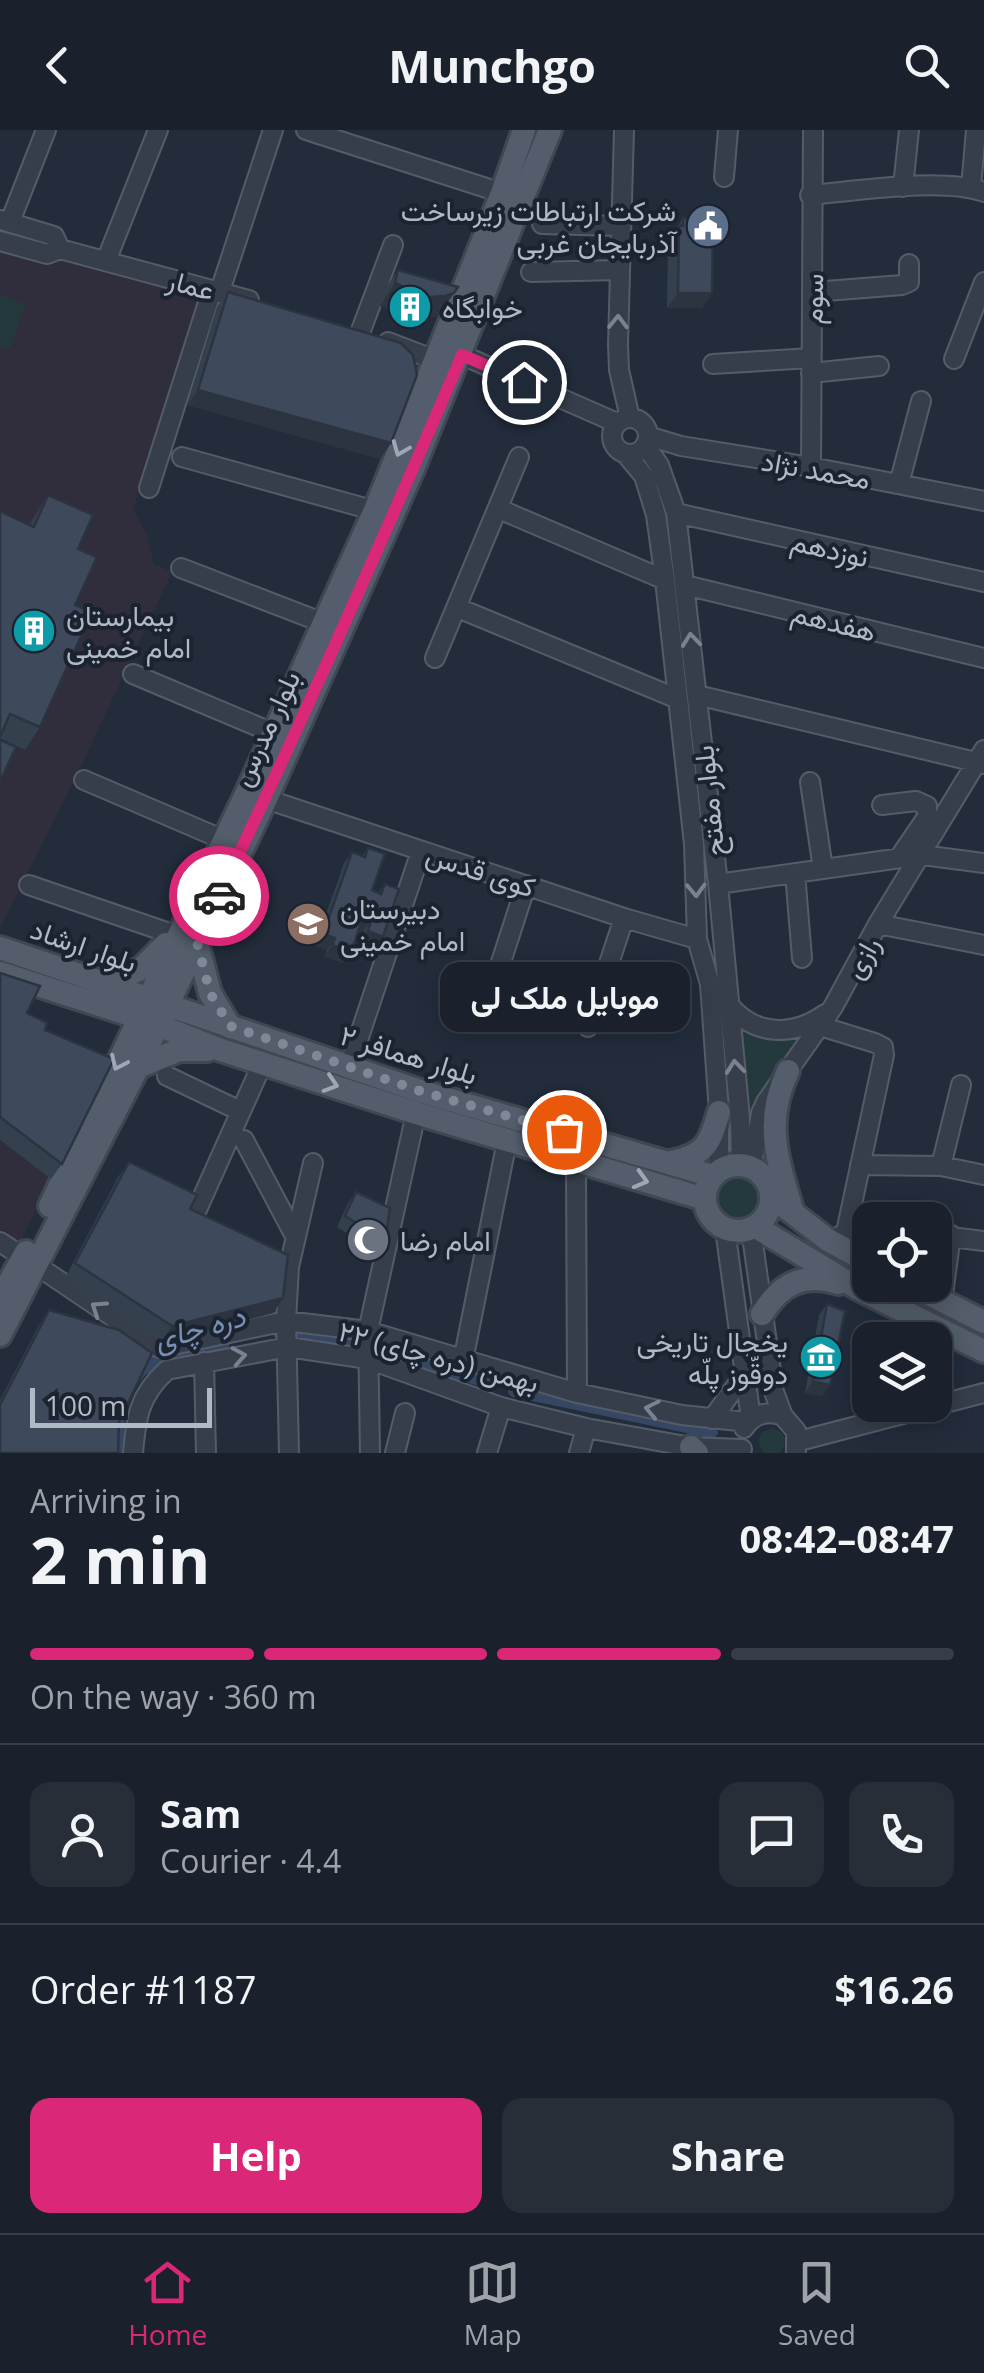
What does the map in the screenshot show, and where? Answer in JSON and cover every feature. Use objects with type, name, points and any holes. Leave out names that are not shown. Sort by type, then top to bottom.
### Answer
[{"type":"main road","name":"بلوار مدرس","points":[[0,1335],[29,1261],[260,796],[384,514],[462,355],[512,196],[524,130]]},
{"type":"main road","name":"بلوار مدرس","points":[[187,940],[224,840],[260,796],[273,733],[322,622],[384,514],[435,360],[512,196],[550,130]]},
{"type":"main road","points":[[392,344],[424,391]]},
{"type":"main road","points":[[106,982],[141,969],[187,940],[210,993],[230,1026]]},
{"type":"main road","name":"بلوار ارشاد","points":[[0,948],[106,982],[154,1012]]},
{"type":"main road","name":"بلوار ارشاد","points":[[0,973],[154,1012]]},
{"type":"main road","name":"بلوار مدرس","points":[[0,1299],[29,1261],[138,1067],[154,1012]]},
{"type":"main road","name":"بلوار همافر ۲","points":[[154,1012],[230,1026],[349,1068],[507,1142],[705,1200]]},
{"type":"main road","name":"بلوار همافر ۲","points":[[154,1012],[222,1050],[263,1062],[670,1162],[731,1170]]},
{"type":"main road","points":[[138,1067],[179,1050],[222,1050]]},
{"type":"main road","points":[[788,1072],[776,1096],[773,1115],[778,1160],[793,1213]]},
{"type":"main road","points":[[670,1162],[700,1152],[726,1117]]},
{"type":"main road","points":[[753,1228],[767,1215],[772,1197],[767,1180],[731,1170],[705,1200],[710,1217],[725,1229],[753,1228],[852,1286]]},
{"type":"main road","points":[[772,1197],[852,1248]]},
{"type":"main road","points":[[762,1314],[776,1292],[811,1278],[852,1288]]},
{"type":"main road","points":[[884,1302],[984,1351]]},
{"type":"main road","points":[[942,1302],[984,1322]]},
{"type":"street","points":[[5,221],[46,130]]},
{"type":"street","points":[[106,260],[158,130]]},
{"type":"street","points":[[149,488],[274,130]]},
{"type":"street","points":[[306,130],[512,196]]},
{"type":"street","points":[[462,355],[624,421],[642,424],[646,440],[638,452],[625,453],[613,440],[624,421],[619,370],[619,270],[624,130]]},
{"type":"street","points":[[724,177],[728,130]]},
{"type":"street","name":"سوم","points":[[810,467],[813,130]]},
{"type":"street","points":[[903,187],[909,130]]},
{"type":"street","points":[[810,195],[903,187],[978,190],[976,130]]},
{"type":"street","name":"عمار","points":[[5,221],[54,236],[60,249]]},
{"type":"street","points":[[542,224],[621,226]]},
{"type":"street","name":"عمار","points":[[0,241],[47,254],[60,249],[106,260],[273,307]]},
{"type":"street","points":[[392,245],[352,330],[435,360]]},
{"type":"street","points":[[813,292],[902,285],[909,282],[909,264]]},
{"type":"street","points":[[532,272],[619,270]]},
{"type":"street","points":[[954,360],[984,282]]},
{"type":"street","points":[[712,364],[879,366]]},
{"type":"street","points":[[899,484],[920,400]]},
{"type":"street","name":"محمد نژاد","points":[[646,440],[984,500]]},
{"type":"street","name":"بلوار مفتح","points":[[646,440],[676,513],[684,585],[687,697]]},
{"type":"street","name":"بلوار مفتح","points":[[625,453],[644,476],[652,502],[718,884],[729,1005],[726,1117]]},
{"type":"street","points":[[435,658],[519,456]]},
{"type":"street","points":[[182,457],[384,514]]},
{"type":"street","points":[[499,509],[665,580]]},
{"type":"street","name":"نوزدهم","points":[[676,513],[984,582]]},
{"type":"street","points":[[182,568],[322,622]]},
{"type":"street","name":"هفدهم","points":[[684,585],[984,658]]},
{"type":"street","points":[[458,608],[687,697],[982,759]]},
{"type":"street","points":[[133,674],[273,733]]},
{"type":"street","name":"بلوار مفتح","points":[[693,744],[697,938],[710,984],[731,1170]]},
{"type":"street","name":"رازی","points":[[731,1170],[761,1113],[833,1008],[878,924],[982,759]]},
{"type":"street","points":[[84,780],[224,840]]},
{"type":"street","points":[[810,782],[823,869]]},
{"type":"street","name":"کوی قدس","points":[[260,796],[624,918],[697,938]]},
{"type":"street","points":[[882,805],[916,801],[927,806],[928,817],[899,858]]},
{"type":"street","points":[[349,1068],[420,850]]},
{"type":"street","points":[[718,884],[922,855],[984,863]]},
{"type":"street","points":[[794,873],[802,958]]},
{"type":"street","points":[[29,885],[187,940]]},
{"type":"street","points":[[490,996],[526,885]]},
{"type":"street","points":[[588,1027],[624,918]]},
{"type":"street","points":[[878,924],[983,940]]},
{"type":"street","points":[[729,1005],[748,1024],[776,1029],[808,1024],[833,1008]]},
{"type":"street","points":[[820,1026],[882,1047],[884,1055],[860,1165],[839,1237],[852,1235]]},
{"type":"street","points":[[224,1238],[191,1222],[263,1062]]},
{"type":"street","points":[[167,1076],[240,1111]]},
{"type":"street","points":[[941,1166],[961,1086]]},
{"type":"street","points":[[370,1453],[368,1331],[419,1102]]},
{"type":"street","points":[[244,1140],[295,1236]]},
{"type":"street","points":[[462,1361],[507,1142]]},
{"type":"street","points":[[576,1162],[577,1393]]},
{"type":"street","points":[[289,1453],[288,1347],[281,1264],[295,1236],[313,1163]]},
{"type":"street","points":[[860,1165],[941,1166],[984,1175]]},
{"type":"street","points":[[753,1228],[774,1392],[783,1416],[796,1431],[798,1447],[984,1393]]},
{"type":"street","points":[[132,1453],[138,1409],[155,1380],[166,1370],[288,1347],[368,1359],[501,1406],[586,1428],[694,1450],[742,1451],[742,1433],[750,1421],[725,1229]]},
{"type":"street","points":[[952,1236],[984,1241]]},
{"type":"street","name":"۲۲ بهمن (دره چای)","points":[[0,1242],[159,1348],[286,1322],[368,1331],[577,1393],[712,1419],[750,1421],[770,1413],[783,1416]]},
{"type":"street","points":[[204,1362],[206,1453]]},
{"type":"street","points":[[712,1419],[744,1375]]},
{"type":"street","points":[[487,1453],[501,1406]]},
{"type":"street","points":[[395,1453],[404,1413]]},
{"type":"street","points":[[579,1453],[586,1428]]},
{"type":"shaded area","points":[[0,251],[67,259],[203,298],[133,509],[147,535],[154,564],[172,572],[0,928]]},
{"type":"shaded area","points":[[0,1140],[51,1179],[21,1241],[0,1232]]},
{"type":"green space","points":[[0,295],[25,304],[10,349],[0,346]]},
{"type":"green space","points":[[741,1028],[777,1036],[815,1028],[751,1115]]},
{"type":"green space","points":[[738,1179],[752,1185],[758,1199],[752,1213],[738,1219],[724,1213],[718,1199],[724,1185]]},
{"type":"green space","points":[[767,1430],[777,1430],[784,1437],[784,1447],[778,1453],[766,1453],[760,1447],[760,1437]]},
{"type":"building","points":[[683,218],[710,218],[712,293],[678,293],[679,226],[683,226]]},
{"type":"building","points":[[398,270],[458,287],[445,296],[428,297],[395,283]]},
{"type":"building","points":[[228,292],[401,343],[413,355],[417,375],[391,443],[198,390]]},
{"type":"building","name":"بیمارستان امام خمینی","points":[[48,495],[93,515],[78,549],[97,557],[75,605],[92,612],[40,727],[10,714],[0,737],[0,511],[34,527]]},
{"type":"building","points":[[0,740],[16,747],[0,782]]},
{"type":"building","points":[[368,848],[385,854],[372,890],[381,894],[385,884],[399,889],[383,937],[368,931],[371,921],[363,918],[351,952],[332,945],[335,938],[323,934],[352,852],[365,857]]},
{"type":"building","points":[[0,973],[40,986],[27,1013],[47,1023],[45,1030],[114,1059],[62,1164],[0,1117]]},
{"type":"building","points":[[129,1162],[197,1195],[190,1209],[288,1255],[283,1298],[172,1326],[75,1263]]},
{"type":"building","points":[[356,1192],[390,1208],[385,1241],[345,1216]]},
{"type":"building","points":[[827,1304],[845,1311],[830,1385],[813,1381]]},
{"type":"building","points":[[49,1310],[119,1330],[152,1353],[119,1422],[118,1453],[0,1453],[0,1405]]},
{"type":"waterway","name":"دره چای","points":[[278,1332],[323,1335],[358,1345]]},
{"type":"waterway","name":"دره چای","points":[[134,1379],[163,1358],[224,1343]]},
{"type":"waterway","name":"دره چای","points":[[378,1351],[490,1383]]},
{"type":"waterway","name":"دره چای","points":[[514,1391],[712,1432]]},
{"type":"waterway","name":"دره چای","points":[[119,1453],[121,1407]]},
{"type":"way so far","points":[[219,896],[197,942],[210,993],[230,1026],[423,1092],[564,1132]]},
{"type":"place","name":"شرکت ارتباطات زیرساخت آذربایجان غربی","points":[[708,226]]},
{"type":"place","name":"خوابگاه","points":[[410,307]]},
{"type":"place","name":"بیمارستان امام خمینی","points":[[34,631]]},
{"type":"place","name":"دبیرستان امام خمینی","points":[[308,924]]},
{"type":"place","name":"موبایل ملک لی","points":[[564,1132]]},
{"type":"place","name":"امام رضا","points":[[368,1240]]},
{"type":"place","name":"یخچال تاریخی دوقّوز پلّه","points":[[821,1357]]},
{"type":"route","points":[[219,896],[393,517],[462,355],[524,382]]}]
